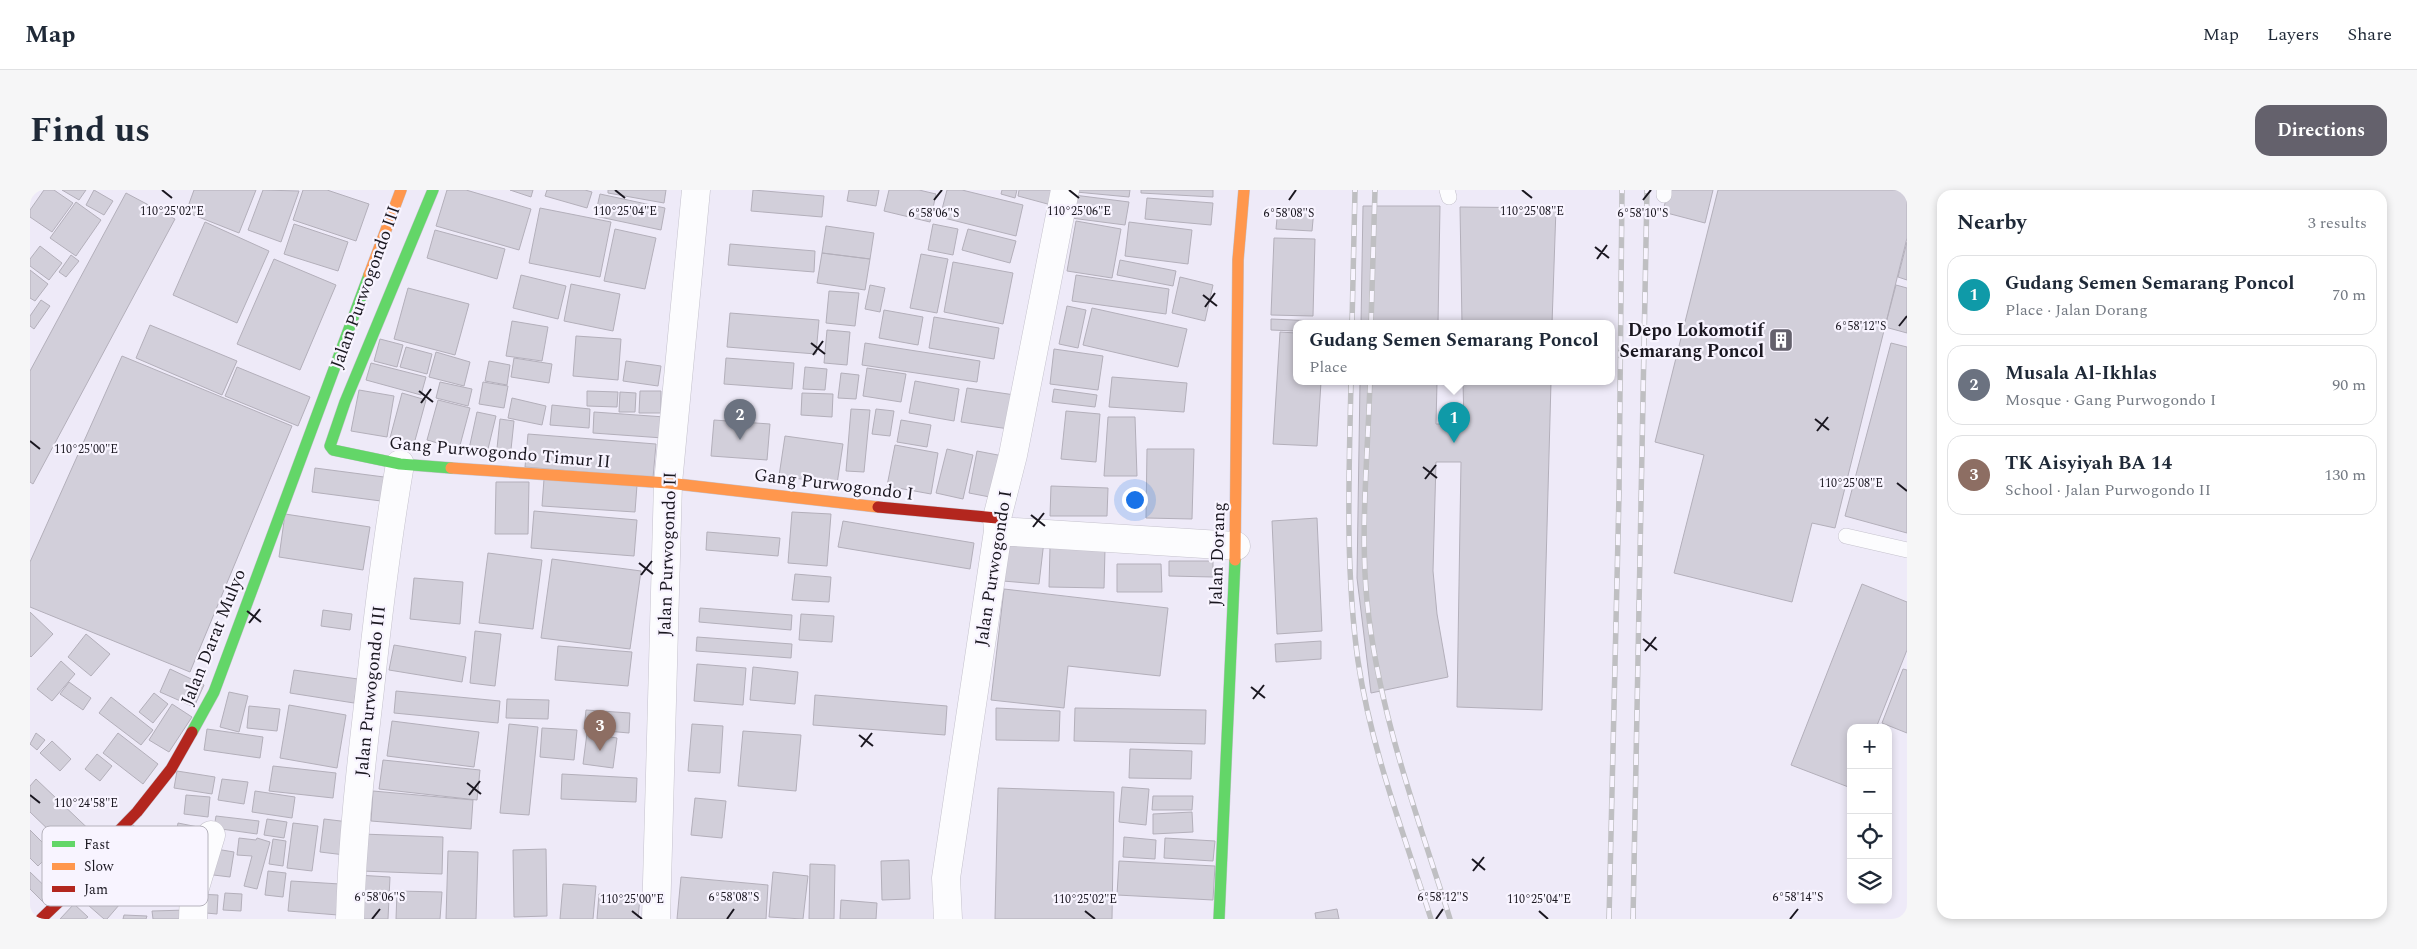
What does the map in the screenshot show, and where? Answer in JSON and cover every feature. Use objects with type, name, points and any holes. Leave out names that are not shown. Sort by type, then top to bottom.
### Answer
[{"type":"street","name":"Jalan Purwogondo III","points":[[309,441],[359,297],[401,190]]},
{"type":"street","name":"Gang Purwogondo Timur II","points":[[432,190],[345,402],[331,448],[400,464],[668,482]]},
{"type":"street","name":"Jalan Purwogondo II","points":[[656,919],[668,482],[696,190]]},
{"type":"street","name":"Jalan Purwogondo I","points":[[948,919],[946,878],[997,525],[1013,455],[1065,190]]},
{"type":"street","name":"Jalan Dorang","points":[[1219,919],[1236,546],[1238,260],[1244,190]]},
{"type":"street","name":"Jalan Darat Mulyo","points":[[123,826],[171,769],[214,692],[309,441]]},
{"type":"street","name":"Jalan Purwogondo III","points":[[350,919],[351,882],[363,748],[388,533],[400,464]]},
{"type":"street","name":"Gang Purwogondo I","points":[[668,482],[936,514],[997,525]]},
{"type":"street","points":[[997,525],[1236,546]]},
{"type":"street","points":[[208,845],[211,835]]},
{"type":"street","name":"Jalan Darat Mulyo","points":[[42,919],[55,906]]},
{"type":"street","points":[[193,906],[193,919]]},
{"type":"lane","points":[[1846,536],[1907,550]]},
{"type":"building","points":[[44,190],[54,190],[73,203],[52,232],[30,217],[30,210]]},
{"type":"building","points":[[62,190],[86,190],[79,200]]},
{"type":"building","points":[[94,190],[113,201],[104,215],[86,205]]},
{"type":"building","points":[[194,190],[256,190],[239,233],[186,212]]},
{"type":"building","points":[[263,190],[299,191],[281,242],[248,230]]},
{"type":"building","points":[[303,190],[327,190],[369,204],[356,241],[293,220]]},
{"type":"building","points":[[447,190],[466,190],[531,209],[519,250],[436,226]]},
{"type":"building","points":[[510,190],[533,190],[531,197]]},
{"type":"building","points":[[547,190],[585,190],[592,192],[587,208],[545,196]]},
{"type":"building","points":[[608,190],[666,190],[664,203],[608,193]]},
{"type":"building","points":[[753,190],[824,196],[822,217],[751,211]]},
{"type":"building","points":[[849,190],[879,190],[876,206],[847,201]]},
{"type":"building","points":[[889,190],[919,190],[936,194],[930,222],[884,211]]},
{"type":"building","points":[[947,190],[962,190],[1023,205],[1016,236],[940,217]]},
{"type":"building","points":[[1002,190],[1017,190],[1015,198],[1001,194]]},
{"type":"building","points":[[1019,190],[1059,190],[1055,206],[1018,196]]},
{"type":"building","points":[[1076,190],[1130,190],[1129,197],[1076,192]]},
{"type":"building","points":[[1141,190],[1213,190],[1213,197],[1141,193]]},
{"type":"building","points":[[1668,190],[1713,190],[1705,223],[1663,212]]},
{"type":"building","name":"Depo Lokomotif Semarang Poncol","points":[[1718,190],[1907,190],[1907,238],[1835,528],[1812,523],[1792,602],[1674,573],[1704,455],[1655,442]]},
{"type":"building","points":[[126,193],[175,219],[33,484],[30,482],[30,371]]},
{"type":"building","points":[[600,194],[665,208],[661,230],[595,216]]},
{"type":"building","points":[[1074,195],[1129,202],[1125,225],[1071,218]]},
{"type":"building","points":[[1147,198],[1213,203],[1211,225],[1145,219]]},
{"type":"building","points":[[76,202],[101,220],[76,256],[50,238]]},
{"type":"building","points":[[1363,206],[1440,206],[1438,320],[1361,320]]},
{"type":"building","points":[[1278,207],[1314,209],[1312,231],[1276,229]]},
{"type":"building","points":[[1460,207],[1556,208],[1552,320],[1462,320]]},
{"type":"building","points":[[540,208],[611,222],[600,277],[529,263]]},
{"type":"building","points":[[1076,221],[1121,229],[1112,278],[1067,271]]},
{"type":"building","points":[[205,222],[269,251],[237,323],[173,295]]},
{"type":"building","points":[[1129,222],[1192,230],[1188,264],[1125,256]]},
{"type":"building","points":[[294,224],[348,242],[338,271],[284,254]]},
{"type":"building","points":[[933,224],[958,229],[953,255],[928,250]]},
{"type":"building","points":[[826,226],[874,233],[870,259],[822,253]]},
{"type":"building","points":[[615,229],[656,238],[645,289],[604,281]]},
{"type":"building","points":[[968,229],[1016,241],[1010,263],[962,250]]},
{"type":"building","points":[[435,230],[505,249],[497,279],[427,258]]},
{"type":"building","points":[[1274,238],[1315,239],[1313,316],[1271,315]]},
{"type":"building","points":[[1907,242],[1907,280],[1898,277]]},
{"type":"building","points":[[730,244],[815,251],[814,272],[728,265]]},
{"type":"building","points":[[40,246],[62,263],[49,280],[30,266],[30,259]]},
{"type":"building","points":[[822,253],[870,259],[865,290],[817,283]]},
{"type":"building","points":[[921,254],[948,259],[937,313],[910,308]]},
{"type":"building","points":[[71,255],[79,261],[66,277],[59,272]]},
{"type":"building","points":[[274,259],[336,285],[300,370],[237,344]]},
{"type":"building","points":[[1120,260],[1176,271],[1173,286],[1117,275]]},
{"type":"building","points":[[953,262],[1013,273],[1003,324],[944,312]]},
{"type":"building","points":[[30,270],[48,284],[35,301],[30,298]]},
{"type":"building","points":[[521,275],[566,286],[558,319],[513,308]]},
{"type":"building","points":[[1076,275],[1169,289],[1166,314],[1072,301]]},
{"type":"building","points":[[1180,277],[1213,285],[1205,321],[1172,313]]},
{"type":"building","points":[[571,284],[620,294],[613,331],[564,321]]},
{"type":"building","points":[[870,285],[885,288],[880,312],[865,309]]},
{"type":"building","points":[[1896,285],[1907,288],[1907,333],[1885,327]]},
{"type":"building","points":[[408,288],[469,304],[455,355],[394,339]]},
{"type":"building","points":[[829,291],[859,293],[855,326],[826,323]]},
{"type":"building","points":[[41,300],[50,306],[34,329],[30,326],[30,316]]},
{"type":"building","points":[[1067,306],[1086,310],[1078,348],[1059,344]]},
{"type":"building","points":[[1092,308],[1187,329],[1178,367],[1083,345]]},
{"type":"building","points":[[884,310],[923,317],[918,345],[879,338]]},
{"type":"building","points":[[730,313],[819,320],[816,354],[727,347]]},
{"type":"building","points":[[934,317],[999,328],[994,359],[929,348]]},
{"type":"building","points":[[1271,319],[1294,320],[1293,331],[1271,330]]},
{"type":"building","points":[[512,321],[548,327],[542,361],[506,356]]},
{"type":"building","points":[[150,325],[237,361],[222,395],[136,358]]},
{"type":"building","points":[[827,330],[850,332],[847,365],[824,363]]},
{"type":"building","points":[[1280,332],[1293,333],[1293,385],[1321,385],[1317,446],[1273,444]]},
{"type":"building","points":[[576,336],[621,339],[618,380],[573,376]]},
{"type":"building","points":[[380,339],[403,345],[397,367],[374,361]]},
{"type":"building","points":[[865,343],[980,361],[977,382],[862,365]]},
{"type":"building","points":[[1891,343],[1907,347],[1907,533],[1845,516]]},
{"type":"building","points":[[406,347],[432,354],[427,374],[400,367]]},
{"type":"building","points":[[1054,349],[1103,356],[1098,390],[1050,384]]},
{"type":"building","points":[[436,352],[470,362],[464,386],[429,377]]},
{"type":"building","points":[[122,356],[292,426],[190,672],[30,607],[30,562]]},
{"type":"building","points":[[514,358],[552,364],[549,383],[511,377]]},
{"type":"building","points":[[726,358],[794,363],[792,389],[724,384]]},
{"type":"building","points":[[489,361],[510,365],[507,385],[485,381]]},
{"type":"building","points":[[626,361],[661,366],[658,386],[623,381]]},
{"type":"building","points":[[371,363],[426,377],[421,395],[366,380]]},
{"type":"building","points":[[237,367],[310,397],[298,426],[225,396]]},
{"type":"building","points":[[805,367],[827,369],[825,390],[803,389]]},
{"type":"building","points":[[867,368],[906,374],[901,402],[863,396]]},
{"type":"building","points":[[841,373],[859,375],[856,399],[838,398]]},
{"type":"building","points":[[1112,377],[1187,383],[1184,412],[1109,407]]},
{"type":"building","points":[[915,381],[959,389],[954,421],[909,413]]},
{"type":"building","points":[[440,382],[472,389],[468,406],[436,398]]},
{"type":"building","points":[[483,382],[508,386],[504,408],[479,404]]},
{"type":"building","points":[[1360,385],[1437,385],[1436,424],[1464,424],[1463,385],[1551,385],[1542,710],[1457,707],[1461,462],[1436,462],[1433,571],[1437,614],[1448,677],[1371,693],[1357,578]]},
{"type":"building","points":[[967,388],[1015,395],[1009,429],[961,422]]},
{"type":"building","points":[[1054,389],[1097,395],[1095,407],[1052,402]]},
{"type":"building","points":[[359,390],[394,396],[387,437],[351,431]]},
{"type":"building","points":[[587,391],[618,392],[617,407],[587,406]]},
{"type":"building","points":[[640,391],[661,391],[661,413],[639,413]]},
{"type":"building","points":[[620,392],[636,393],[635,412],[619,412]]},
{"type":"building","points":[[402,393],[426,400],[414,444],[390,438]]},
{"type":"building","points":[[802,393],[833,394],[832,417],[801,415]]},
{"type":"building","points":[[512,398],[546,406],[542,425],[508,418]]},
{"type":"building","points":[[438,400],[470,408],[459,449],[427,440]]},
{"type":"building","points":[[552,405],[590,409],[589,428],[550,425]]},
{"type":"building","points":[[851,409],[870,410],[864,472],[846,471]]},
{"type":"building","points":[[876,409],[894,411],[890,436],[872,434]]},
{"type":"building","points":[[1066,411],[1100,414],[1096,462],[1061,459]]},
{"type":"building","points":[[477,412],[496,416],[487,453],[469,449]]},
{"type":"building","points":[[594,412],[665,417],[663,438],[593,433]]},
{"type":"building","points":[[1108,417],[1135,417],[1137,476],[1104,476]]},
{"type":"building","points":[[500,419],[514,421],[510,459],[496,458]]},
{"type":"building","points":[[714,420],[770,424],[767,460],[711,456]]},
{"type":"building","points":[[901,420],[931,425],[927,447],[897,442]]},
{"type":"building","points":[[528,434],[656,444],[653,478],[525,467]]},
{"type":"building","points":[[785,436],[843,444],[837,484],[779,476]]},
{"type":"building","points":[[895,445],[938,453],[931,494],[887,486]]},
{"type":"building","points":[[947,449],[973,455],[963,499],[936,493]]},
{"type":"building","points":[[1147,449],[1194,449],[1192,519],[1146,518]]},
{"type":"building","points":[[977,451],[1003,456],[995,498],[969,493]]},
{"type":"building","points":[[315,468],[384,477],[381,501],[312,492]]},
{"type":"building","points":[[544,479],[637,485],[635,512],[542,506]]},
{"type":"building","points":[[496,482],[529,482],[528,534],[495,534]]},
{"type":"building","points":[[1051,486],[1108,488],[1107,516],[1050,516]]},
{"type":"building","points":[[534,511],[637,520],[634,556],[531,548]]},
{"type":"building","points":[[792,512],[831,514],[827,566],[788,563]]},
{"type":"building","points":[[285,514],[370,527],[363,570],[279,557]]},
{"type":"building","points":[[1317,518],[1322,631],[1277,634],[1272,521]]},
{"type":"building","points":[[843,521],[974,543],[970,569],[838,547]]},
{"type":"building","points":[[707,532],[780,538],[778,556],[706,550]]},
{"type":"building","points":[[1008,537],[1044,541],[1039,584],[1003,581]]},
{"type":"building","points":[[1050,547],[1105,549],[1104,588],[1049,587]]},
{"type":"building","points":[[488,553],[542,560],[533,629],[479,623]]},
{"type":"building","points":[[552,559],[641,571],[630,649],[541,638]]},
{"type":"building","points":[[1169,561],[1213,561],[1213,577],[1169,576]]},
{"type":"building","points":[[1117,564],[1161,564],[1162,592],[1117,592]]},
{"type":"building","points":[[795,574],[831,577],[829,602],[792,600]]},
{"type":"building","points":[[414,578],[463,582],[460,624],[410,619]]},
{"type":"building","points":[[1862,584],[1907,602],[1907,650],[1878,724],[1847,724],[1847,786],[1791,765]]},
{"type":"building","points":[[1004,589],[1168,608],[1160,676],[1068,666],[1064,708],[991,700]]},
{"type":"building","points":[[700,608],[792,615],[791,630],[699,622]]},
{"type":"building","points":[[323,610],[352,614],[350,630],[321,626]]},
{"type":"building","points":[[30,612],[53,634],[31,657],[30,656]]},
{"type":"building","points":[[801,614],[834,616],[832,642],[799,640]]},
{"type":"building","points":[[475,631],[501,634],[495,686],[470,683]]},
{"type":"building","points":[[86,634],[110,654],[91,676],[68,657]]},
{"type":"building","points":[[697,637],[792,644],[791,658],[696,651]]},
{"type":"building","points":[[1321,641],[1321,659],[1276,662],[1275,644]]},
{"type":"building","points":[[394,645],[466,657],[462,682],[389,670]]},
{"type":"building","points":[[558,646],[632,652],[628,686],[555,680]]},
{"type":"building","points":[[61,661],[75,674],[52,701],[37,689]]},
{"type":"building","points":[[697,664],[746,668],[743,705],[694,701]]},
{"type":"building","points":[[753,667],[798,672],[795,704],[750,700]]},
{"type":"building","points":[[170,669],[204,685],[194,707],[160,692]]},
{"type":"building","points":[[1903,669],[1907,670],[1907,733],[1892,727],[1892,724],[1882,723]]},
{"type":"building","points":[[294,670],[358,679],[354,703],[290,693]]},
{"type":"building","points":[[69,682],[91,698],[83,710],[60,694]]},
{"type":"building","points":[[396,691],[500,701],[498,723],[394,713]]},
{"type":"building","points":[[229,692],[248,696],[239,732],[220,727]]},
{"type":"building","points":[[154,693],[168,704],[153,723],[139,712]]},
{"type":"building","points":[[815,695],[947,706],[945,735],[813,725]]},
{"type":"building","points":[[111,697],[153,730],[141,745],[99,713]]},
{"type":"building","points":[[507,699],[549,700],[548,719],[506,718]]},
{"type":"building","points":[[172,704],[192,717],[169,752],[149,740]]},
{"type":"building","points":[[289,705],[346,715],[337,768],[280,758]]},
{"type":"building","points":[[249,706],[280,709],[277,731],[247,728]]},
{"type":"building","points":[[996,708],[1060,711],[1059,741],[996,740]]},
{"type":"building","points":[[1075,708],[1206,710],[1205,744],[1074,741]]},
{"type":"building","points":[[586,710],[630,713],[629,733],[584,729]]},
{"type":"building","points":[[392,721],[479,732],[474,767],[387,756]]},
{"type":"building","points":[[509,724],[538,727],[529,815],[500,813]]},
{"type":"building","points":[[692,724],[723,726],[720,773],[688,771]]},
{"type":"building","points":[[542,728],[577,730],[574,760],[540,757]]},
{"type":"building","points":[[207,729],[263,737],[260,758],[204,750]]},
{"type":"building","points":[[743,731],[801,735],[796,791],[738,786]]},
{"type":"building","points":[[36,733],[45,740],[37,750],[30,744]]},
{"type":"building","points":[[118,733],[158,764],[143,784],[103,753]]},
{"type":"building","points":[[587,733],[617,738],[613,768],[583,764]]},
{"type":"building","points":[[52,741],[71,759],[60,771],[40,753]]},
{"type":"building","points":[[1130,749],[1192,751],[1191,779],[1129,778]]},
{"type":"building","points":[[97,754],[112,766],[100,781],[85,769]]},
{"type":"building","points":[[383,760],[480,770],[477,800],[379,789]]},
{"type":"building","points":[[273,766],[336,773],[333,798],[269,791]]},
{"type":"building","points":[[177,771],[215,777],[212,794],[174,788]]},
{"type":"building","points":[[562,774],[637,778],[636,802],[561,799]]},
{"type":"building","points":[[36,779],[85,826],[45,826],[30,812],[30,786]]},
{"type":"building","points":[[222,779],[248,782],[244,804],[218,800]]},
{"type":"building","points":[[1122,787],[1149,789],[1146,825],[1119,822]]},
{"type":"building","points":[[998,788],[1114,792],[1112,919],[995,919]]},
{"type":"building","points":[[255,791],[295,797],[292,818],[252,812]]},
{"type":"building","points":[[373,791],[473,800],[471,829],[371,821]]},
{"type":"building","points":[[186,795],[210,797],[208,817],[184,814]]},
{"type":"building","points":[[1153,796],[1193,796],[1192,810],[1152,810]]},
{"type":"building","points":[[695,798],[726,801],[722,838],[691,835]]},
{"type":"building","points":[[1192,812],[1193,832],[1153,834],[1153,814]]},
{"type":"building","points":[[216,816],[259,821],[257,834],[214,828]]},
{"type":"building","points":[[267,819],[287,822],[284,838],[264,835]]},
{"type":"building","points":[[324,819],[349,822],[345,855],[320,852]]},
{"type":"building","points":[[129,822],[134,826],[126,826]]},
{"type":"building","points":[[178,823],[193,826],[177,826]]},
{"type":"building","points":[[293,823],[318,826],[312,871],[287,868]]},
{"type":"building","points":[[30,830],[42,842],[42,862],[38,866],[30,858]]},
{"type":"building","points":[[362,834],[443,837],[442,874],[361,871]]},
{"type":"building","points":[[1124,837],[1156,840],[1155,859],[1123,857]]},
{"type":"building","points":[[239,838],[256,840],[257,838],[270,842],[257,889],[244,886],[252,856],[237,855]]},
{"type":"building","points":[[1165,838],[1215,841],[1213,861],[1164,858]]},
{"type":"building","points":[[273,839],[286,841],[283,866],[269,864]]},
{"type":"building","points":[[210,848],[234,852],[230,877],[208,874]]},
{"type":"building","points":[[546,849],[547,916],[514,917],[513,850]]},
{"type":"building","points":[[448,851],[478,852],[476,919],[446,919]]},
{"type":"building","points":[[909,860],[910,899],[882,900],[881,861]]},
{"type":"building","points":[[1119,861],[1215,866],[1213,900],[1117,895]]},
{"type":"building","points":[[810,864],[835,865],[834,919],[809,919]]},
{"type":"building","points":[[268,871],[286,873],[283,897],[265,895]]},
{"type":"building","points":[[30,872],[42,884],[42,901],[30,889]]},
{"type":"building","points":[[773,872],[808,876],[803,919],[769,917]]},
{"type":"building","points":[[357,875],[390,877],[388,919],[355,919]]},
{"type":"building","points":[[681,877],[768,885],[766,919],[677,919]]},
{"type":"building","points":[[291,881],[340,884],[338,915],[288,911]]},
{"type":"building","points":[[563,884],[596,886],[593,919],[560,919]]},
{"type":"building","points":[[397,891],[442,892],[440,919],[396,919]]},
{"type":"building","points":[[225,893],[242,894],[241,911],[223,910]]},
{"type":"building","points":[[599,894],[640,897],[638,919],[597,919]]},
{"type":"building","points":[[208,895],[218,895],[217,914],[195,912],[196,906],[208,906]]},
{"type":"building","points":[[841,900],[877,903],[876,919],[840,919]]},
{"type":"building","points":[[72,906],[76,906],[88,917],[85,919],[60,919]]},
{"type":"building","points":[[89,906],[118,906],[107,919],[104,919]]},
{"type":"building","points":[[1337,909],[1339,919],[1316,919],[1315,913]]},
{"type":"building","points":[[187,910],[187,919],[153,919],[152,911]]},
{"type":"building","points":[[124,915],[147,916],[146,919],[123,919]]},
{"type":"railway","points":[[1352,320],[1355,190]]},
{"type":"railway","points":[[1371,320],[1375,190]]},
{"type":"railway","points":[[1609,919],[1619,495],[1622,190]]},
{"type":"railway","points":[[1633,919],[1647,190]]},
{"type":"railway","points":[[1351,385],[1350,556],[1351,591],[1358,661],[1371,726],[1380,759],[1431,919]]},
{"type":"railway","points":[[1370,385],[1364,547],[1367,601],[1372,642],[1389,723],[1412,802],[1450,919]]},
{"type":"traffic: fast","points":[[433,190],[345,402],[330,446],[333,450],[400,464],[451,468]]},
{"type":"traffic: fast","points":[[192,732],[214,692],[369,275]]},
{"type":"traffic: fast","points":[[1219,919],[1235,560]]},
{"type":"traffic: slow","points":[[369,275],[401,190]]},
{"type":"traffic: slow","points":[[1235,560],[1238,260],[1244,190]]},
{"type":"traffic: slow","points":[[451,468],[668,483],[878,507]]},
{"type":"traffic: jam","points":[[878,507],[997,518]]},
{"type":"traffic: jam","points":[[123,826],[171,769],[192,732]]},
{"type":"traffic: jam","points":[[41,919],[55,906]]},
{"type":"place","name":"Depo Lokomotif Semarang Poncol","points":[[1781,340]]},
{"type":"place","name":"Musala Al-Ikhlas","points":[[740,440]]},
{"type":"place","name":"Gudang Semen Semarang Poncol","points":[[1454,443]]},
{"type":"place","name":"TK Aisyiyah BA 14","points":[[600,751]]}]
